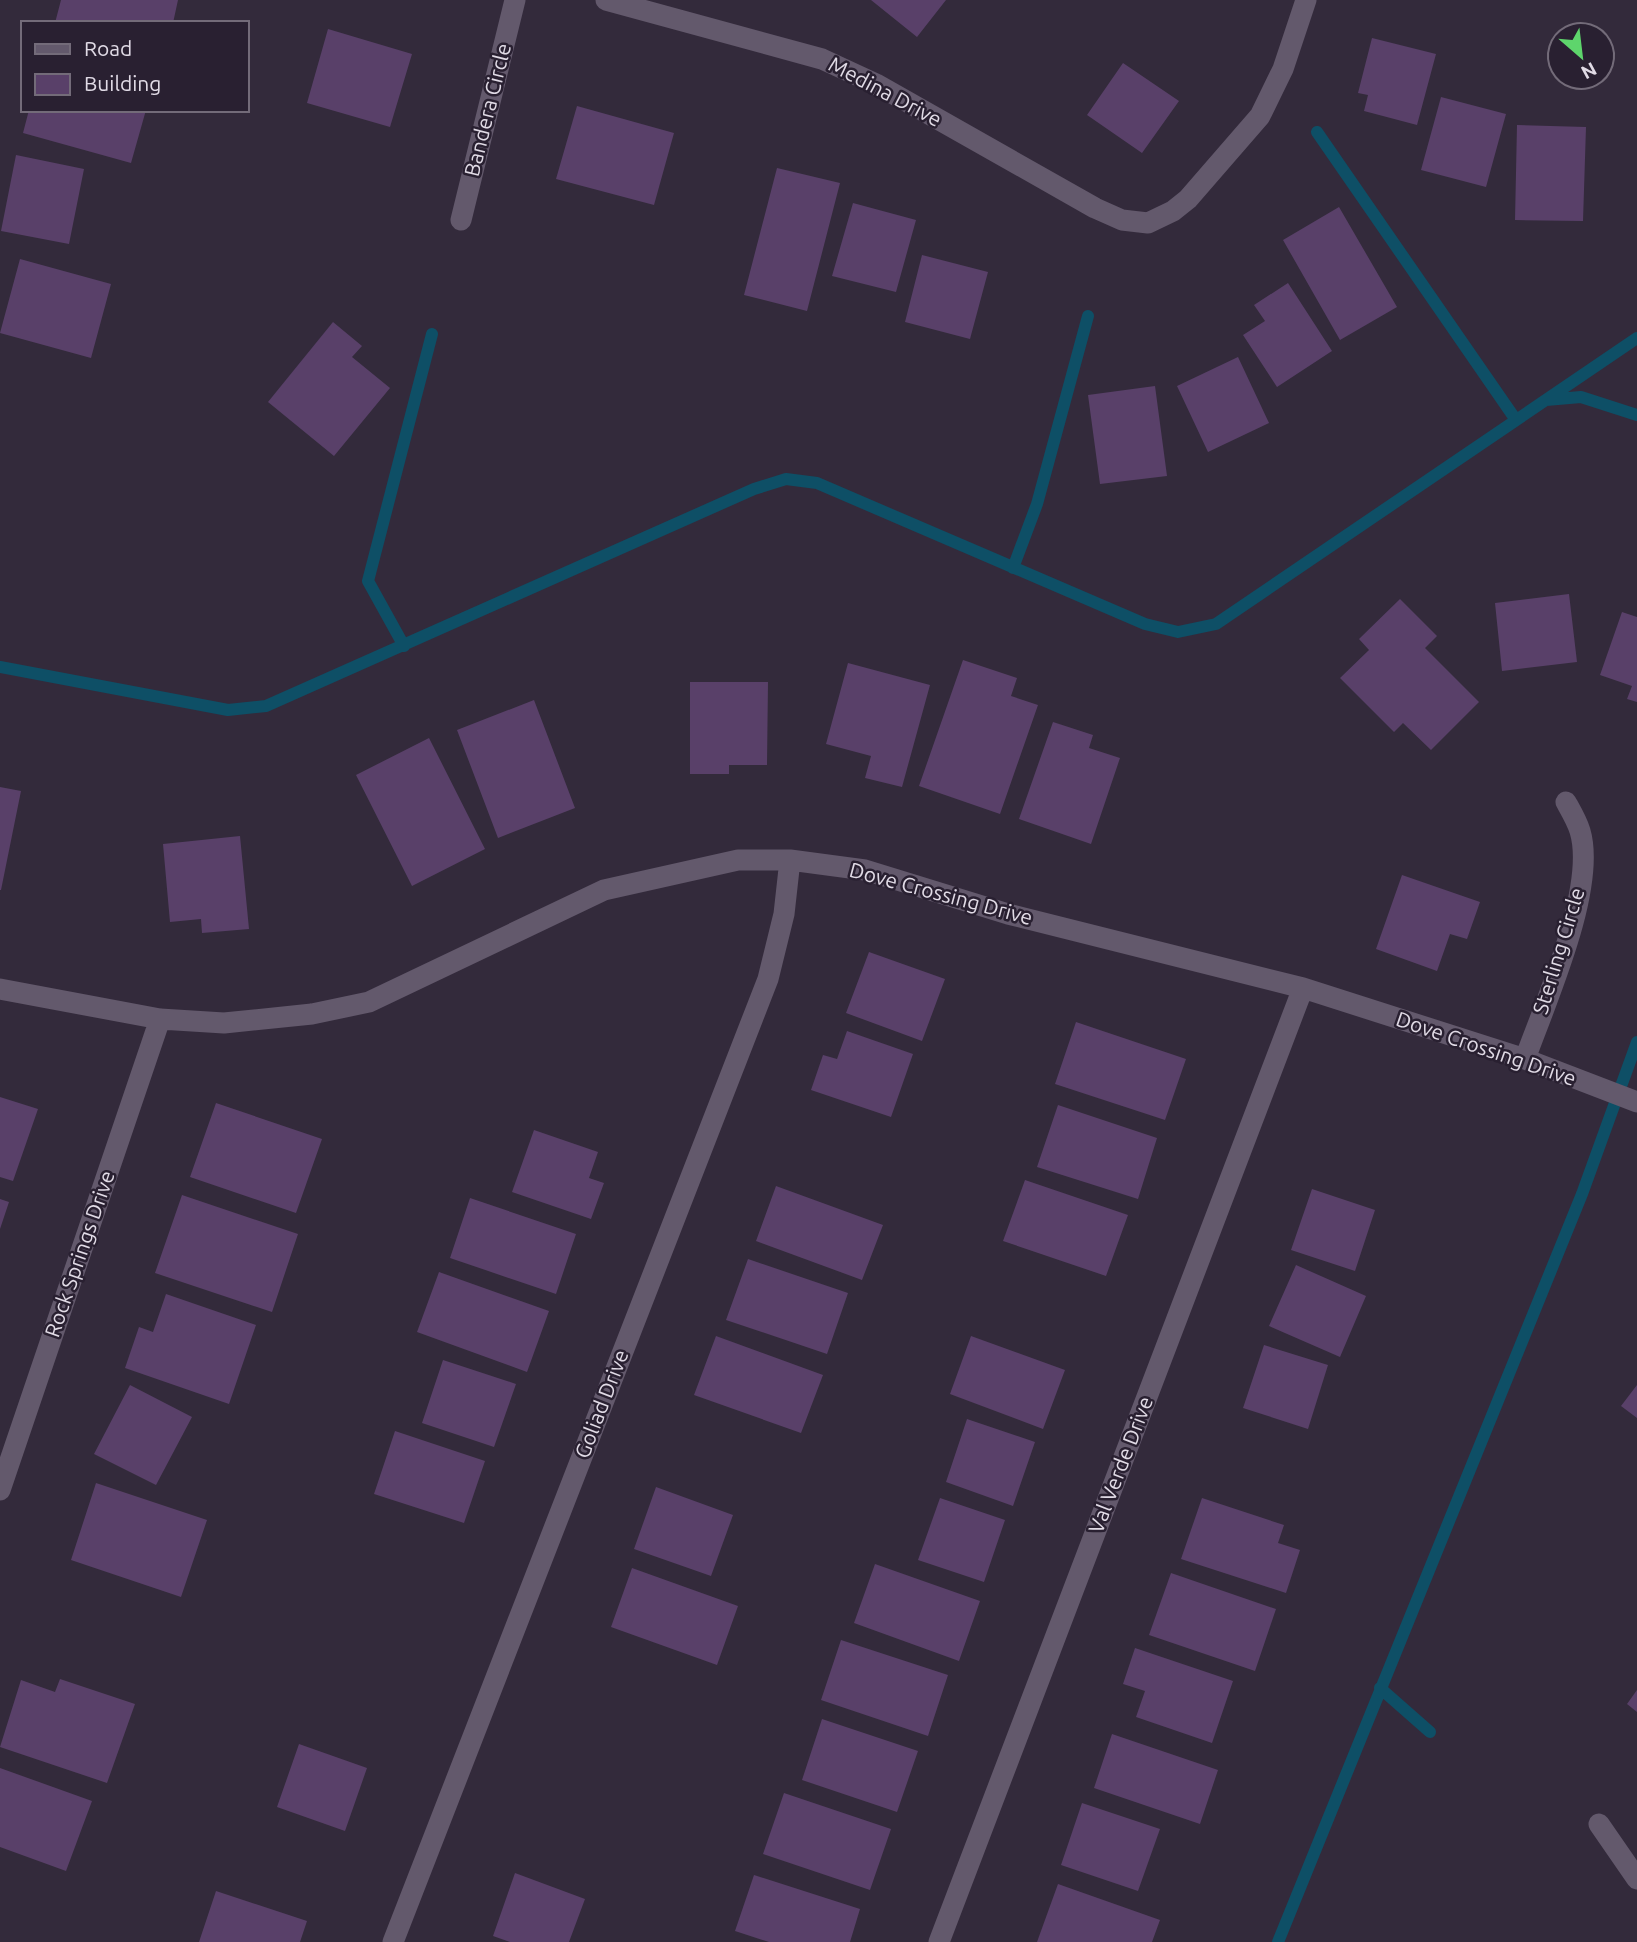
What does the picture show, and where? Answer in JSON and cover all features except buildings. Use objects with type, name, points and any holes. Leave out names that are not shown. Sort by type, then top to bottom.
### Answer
[{"type":"street","name":"Bandera Circle","points":[[461,220],[515,0]]},
{"type":"street","name":"Medina Drive","points":[[606,0],[822,59],[876,84],[1095,208],[1122,219],[1149,223],[1173,211],[1188,199],[1260,116],[1283,69],[1306,0]]},
{"type":"street","name":"Sterling Circle","points":[[1525,1059],[1578,905],[1583,865],[1580,833],[1566,802]]},
{"type":"street","name":"Dove Crossing Drive","points":[[0,989],[160,1019],[224,1023],[312,1014],[369,1002],[604,890],[738,860],[790,860],[865,870],[1008,914],[1303,988],[1525,1059],[1637,1102]]},
{"type":"street","name":"Goliad Drive","points":[[393,1942],[768,979],[784,914],[790,860]]},
{"type":"street","name":"Val Verde Drive","points":[[939,1942],[1303,988]]},
{"type":"street","name":"Rock Springs Drive","points":[[0,1490],[160,1019]]},
{"type":"street","points":[[1599,1824],[1637,1879]]},
{"type":"waterway","points":[[1317,132],[1516,420]]},
{"type":"waterway","points":[[1013,568],[1037,504],[1088,316]]},
{"type":"waterway","points":[[404,646],[368,581],[432,334]]},
{"type":"waterway","points":[[0,667],[228,710],[266,706],[754,489],[786,479],[817,483],[1145,624],[1178,632],[1216,624],[1637,338]]},
{"type":"waterway","points":[[1546,400],[1581,397],[1637,415]]},
{"type":"waterway","points":[[1278,1942],[1582,1194],[1637,1042]]},
{"type":"waterway","points":[[1380,1688],[1430,1732]]}]
